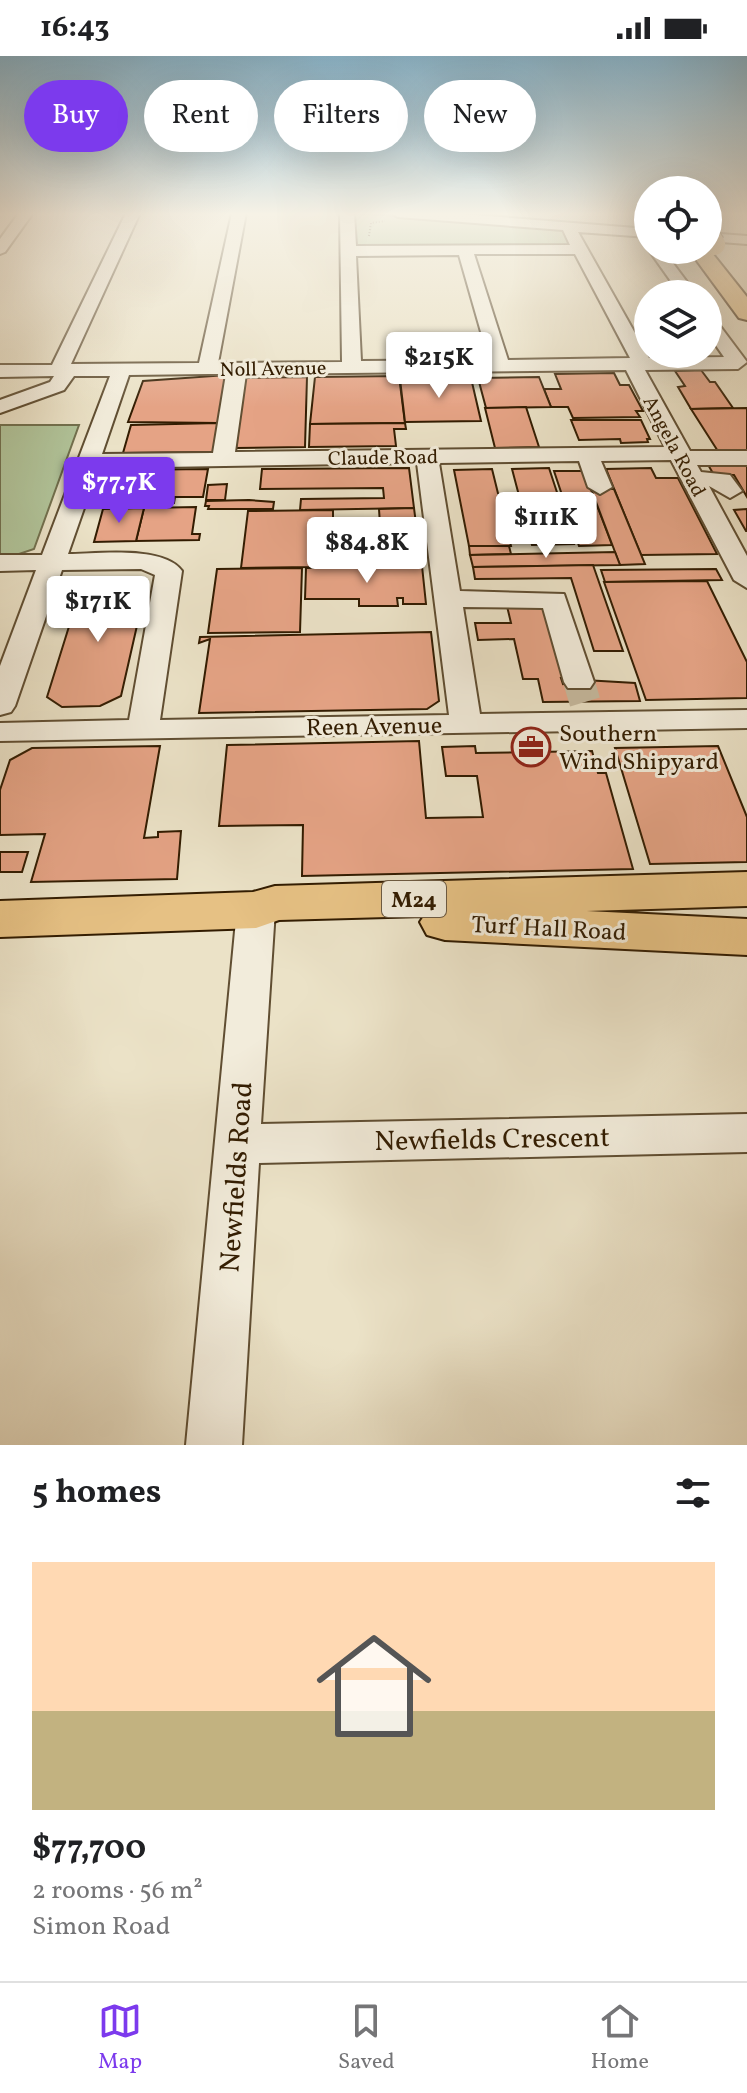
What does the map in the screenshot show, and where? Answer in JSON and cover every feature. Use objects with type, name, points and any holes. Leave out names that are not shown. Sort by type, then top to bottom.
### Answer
[{"type":"highway","points":[[727,278],[747,313]]},
{"type":"main road","name":"Turf Hall Road","points":[[0,919],[256,910],[275,903],[747,889]]},
{"type":"main road","name":"Turf Hall Road","points":[[256,910],[283,918],[747,937]]},
{"type":"street","points":[[0,407],[57,386],[105,278]]},
{"type":"street","points":[[207,369],[226,278]]},
{"type":"street","points":[[350,278],[352,367]]},
{"type":"street","points":[[473,278],[498,370]]},
{"type":"street","name":"Angela Road","points":[[597,278],[634,347]]},
{"type":"street","points":[[722,341],[738,363],[722,363]]},
{"type":"street","name":"Noll Avenue","points":[[0,371],[352,367],[498,370],[537,374],[537,365],[634,364]]},
{"type":"street","points":[[223,460],[237,368]]},
{"type":"street","name":"Angela Road","points":[[636,368],[747,580]]},
{"type":"street","points":[[0,706],[12,640],[52,562],[122,369]]},
{"type":"street","points":[[600,487],[602,450]]},
{"type":"street","name":"Claude Road","points":[[89,461],[427,457],[602,450],[683,463]]},
{"type":"street","points":[[427,457],[466,724]]},
{"type":"street","points":[[683,463],[747,458]]},
{"type":"street","points":[[683,463],[722,480],[730,491]]},
{"type":"street","points":[[0,563],[145,561],[169,571],[143,729]]},
{"type":"street","points":[[448,599],[554,600],[585,702]]},
{"type":"street","name":"Reen Avenue","points":[[0,732],[466,724],[585,702],[747,719]]},
{"type":"street","name":"Newfields Road","points":[[214,1445],[256,910]]},
{"type":"street","name":"Newfields Crescent","points":[[238,1144],[747,1133]]},
{"type":"green space","points":[[0,425],[79,425],[34,549],[19,554],[0,554]]},
{"type":"building","points":[[701,370],[710,382],[715,382],[733,408],[691,409],[678,387],[685,386],[675,371]]},
{"type":"building","points":[[614,373],[620,385],[629,385],[643,411],[636,411],[640,417],[573,418],[568,407],[551,407],[544,389],[561,389],[555,374]]},
{"type":"building","points":[[227,375],[219,423],[128,422],[143,381]]},
{"type":"building","points":[[399,376],[405,423],[310,424],[315,377]]},
{"type":"building","points":[[307,377],[305,447],[236,448],[245,378]]},
{"type":"building","points":[[539,377],[551,407],[486,408],[478,378]]},
{"type":"building","points":[[471,378],[481,421],[405,422],[400,379]]},
{"type":"building","points":[[526,407],[539,447],[495,448],[485,408]]},
{"type":"building","points":[[747,408],[747,455],[721,456],[691,409]]},
{"type":"building","points":[[571,420],[641,420],[650,439],[647,439],[648,442],[621,443],[620,439],[579,440]]},
{"type":"building","points":[[219,423],[214,452],[123,453],[131,425]]},
{"type":"building","points":[[405,423],[406,429],[394,429],[396,446],[309,447],[310,424]]},
{"type":"building","points":[[747,462],[747,497],[734,475],[714,475],[707,463]]},
{"type":"building","points":[[117,467],[122,470],[208,469],[203,497],[175,497],[174,503],[143,503],[144,497],[91,499],[94,490],[107,488],[109,480],[97,480],[99,474]]},
{"type":"building","points":[[409,468],[414,508],[300,510],[301,499],[384,498],[383,488],[260,489],[262,469]]},
{"type":"building","points":[[549,468],[574,544],[532,545],[512,469]]},
{"type":"building","points":[[651,468],[656,478],[678,478],[717,554],[641,555],[606,469]]},
{"type":"building","points":[[492,469],[511,546],[469,546],[454,470]]},
{"type":"building","points":[[554,471],[584,471],[612,545],[579,546]]},
{"type":"building","points":[[227,484],[225,500],[206,500],[208,485]]},
{"type":"building","points":[[591,489],[614,489],[645,564],[620,565]]},
{"type":"building","points":[[206,501],[274,502],[273,509],[208,509],[209,506],[205,506]]},
{"type":"building","points":[[196,507],[192,534],[200,534],[199,540],[136,541],[144,508]]},
{"type":"building","points":[[144,508],[136,541],[94,542],[103,509]]},
{"type":"building","points":[[414,508],[420,556],[382,556],[379,509]]},
{"type":"building","points":[[747,509],[747,531],[746,531],[734,510]]},
{"type":"building","points":[[333,510],[333,533],[312,533],[312,567],[241,568],[248,511]]},
{"type":"building","points":[[469,546],[509,546],[511,554],[470,555]]},
{"type":"building","points":[[615,552],[620,565],[473,567],[470,555]]},
{"type":"building","points":[[593,565],[623,651],[594,651],[571,578],[475,579],[473,567]]},
{"type":"building","points":[[422,566],[426,604],[403,604],[403,598],[397,598],[398,606],[359,606],[359,599],[305,599],[306,568]]},
{"type":"building","points":[[302,568],[300,632],[208,633],[217,569]]},
{"type":"building","points":[[716,569],[722,580],[605,582],[601,570]]},
{"type":"building","points":[[99,579],[131,579],[146,586],[121,696],[100,706],[62,707],[47,697],[81,588]]},
{"type":"building","points":[[707,581],[747,662],[747,698],[646,700],[604,582]]},
{"type":"building","points":[[506,602],[548,602],[566,678],[561,678],[563,684],[584,680],[635,683],[640,701],[543,702],[538,679],[523,679],[514,639],[478,640],[475,623],[511,623]]},
{"type":"building","points":[[431,632],[439,701],[427,709],[199,713],[210,639],[199,643],[200,637]]},
{"type":"building","points":[[419,741],[426,818],[483,817],[477,776],[446,776],[442,747],[475,746],[476,753],[592,751],[598,773],[606,773],[633,869],[302,876],[303,825],[219,826],[227,745]]},
{"type":"building","points":[[160,746],[144,838],[158,837],[158,832],[181,831],[177,879],[31,882],[45,834],[0,835],[0,790],[10,760],[32,748]]},
{"type":"building","points":[[718,746],[747,817],[747,862],[650,864],[615,748]]},
{"type":"building","points":[[0,852],[28,852],[22,872],[0,872]]},
{"type":"tunnel","points":[[579,682],[585,702]]},
{"type":"place","name":"Southern Wind Shipyard","points":[[531,747]]}]
